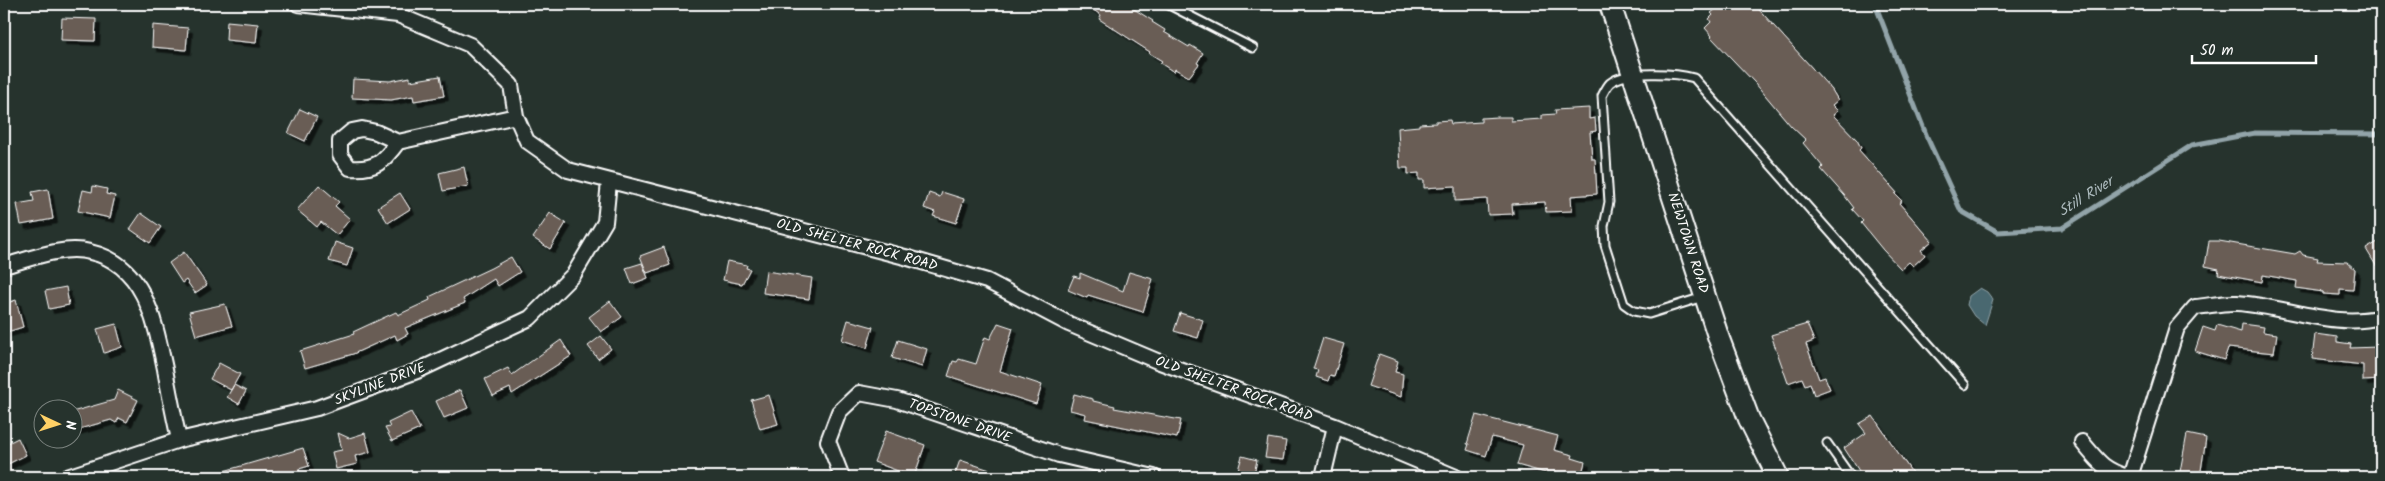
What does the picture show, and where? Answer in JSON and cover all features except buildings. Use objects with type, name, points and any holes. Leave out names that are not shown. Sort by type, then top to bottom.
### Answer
[{"type":"main road","name":"NEWTOWN ROAD","points":[[1610,4],[1706,296],[1749,419],[1778,477]]},
{"type":"street","name":"OLD SHELTER ROCK ROAD","points":[[298,4],[398,15],[470,45],[511,85],[516,116],[527,141],[568,170],[609,182],[906,256],[987,281],[1068,324],[1130,350],[1335,426],[1456,477]]},
{"type":"street","points":[[398,142],[516,116]]},
{"type":"street","name":"SKYLINE DRIVE","points":[[67,477],[179,440],[318,408],[417,371],[530,318],[574,274],[605,222],[609,182]]},
{"type":"street","points":[[4,266],[62,252],[89,251],[116,262],[139,287],[154,318],[179,440]]},
{"type":"street","points":[[2082,442],[2098,463],[2108,471],[2128,477],[2177,328],[2195,307],[2236,303],[2341,321],[2362,321],[2381,317]]},
{"type":"street","name":"TOPSTONE DRIVE","points":[[842,477],[828,441],[839,412],[859,393],[897,400],[1059,455],[1154,477]]},
{"type":"street","points":[[1323,477],[1335,426]]},
{"type":"lane","points":[[1167,4],[1253,48]]},
{"type":"lane","points":[[1706,296],[1649,314],[1634,311],[1624,304],[1605,245],[1604,226],[1609,202],[1602,96],[1611,82],[1634,75],[1677,74],[1694,78],[1965,385]]},
{"type":"lane","points":[[1828,443],[1851,477]]},
{"type":"water","points":[[1980,288],[1987,292],[1993,300],[1985,325],[1974,316],[1967,305],[1969,296]]},
{"type":"waterway","name":"Still River","points":[[1399,4],[1409,7],[1423,4]]},
{"type":"waterway","name":"Still River","points":[[1875,4],[1927,137],[1961,211],[1998,232],[2062,228],[2192,145],[2255,133],[2381,134]]}]
